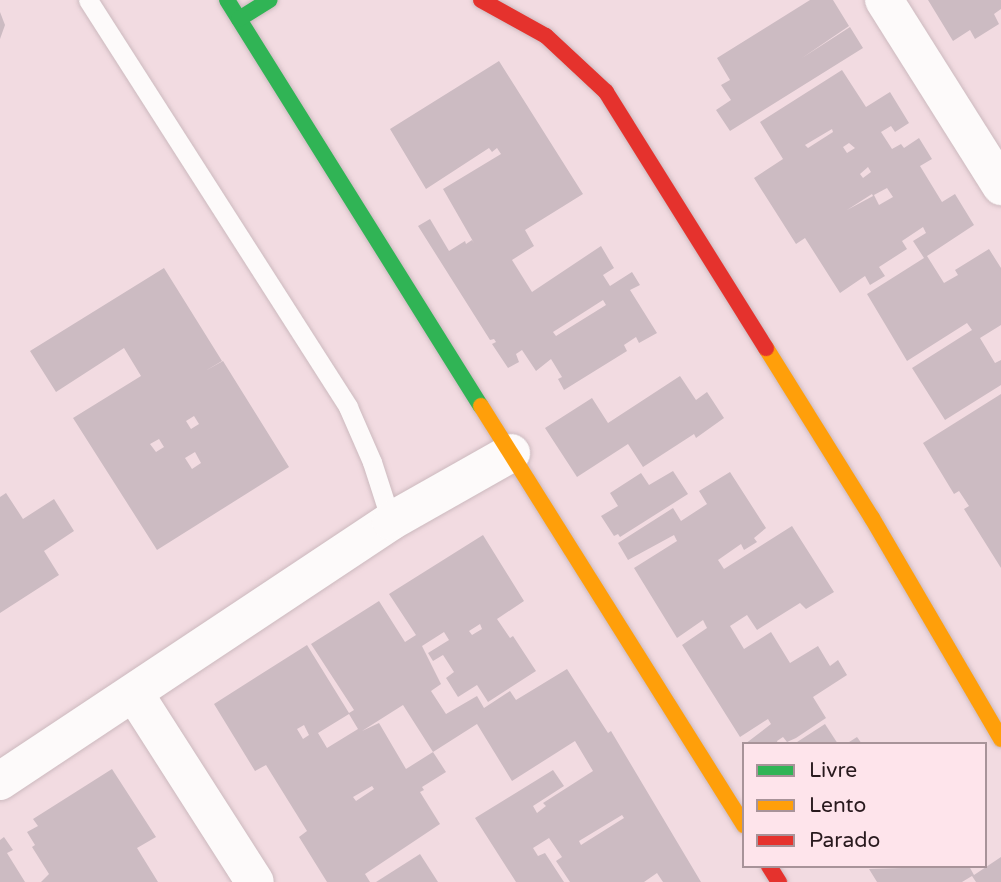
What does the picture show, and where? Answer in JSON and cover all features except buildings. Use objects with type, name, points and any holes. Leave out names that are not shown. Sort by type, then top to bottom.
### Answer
[{"type":"street","points":[[227,0],[742,822]]},
{"type":"street","points":[[239,19],[269,0]]},
{"type":"street","points":[[481,0],[546,37],[606,92],[872,518],[1001,739]]},
{"type":"street","points":[[884,0],[1001,186]]},
{"type":"street","points":[[0,781],[391,521],[511,453]]},
{"type":"street","points":[[134,693],[255,882]]},
{"type":"lane","points":[[88,0],[348,407],[372,461],[391,521]]},
{"type":"traffic: fast","points":[[227,0],[481,406]]},
{"type":"traffic: fast","points":[[239,19],[269,0]]},
{"type":"traffic: slow","points":[[766,348],[872,518],[1001,739]]},
{"type":"traffic: slow","points":[[481,406],[742,822]]},
{"type":"traffic: jam","points":[[481,0],[546,36],[606,92],[766,348]]},
{"type":"traffic: jam","points":[[770,868],[779,882]]}]
